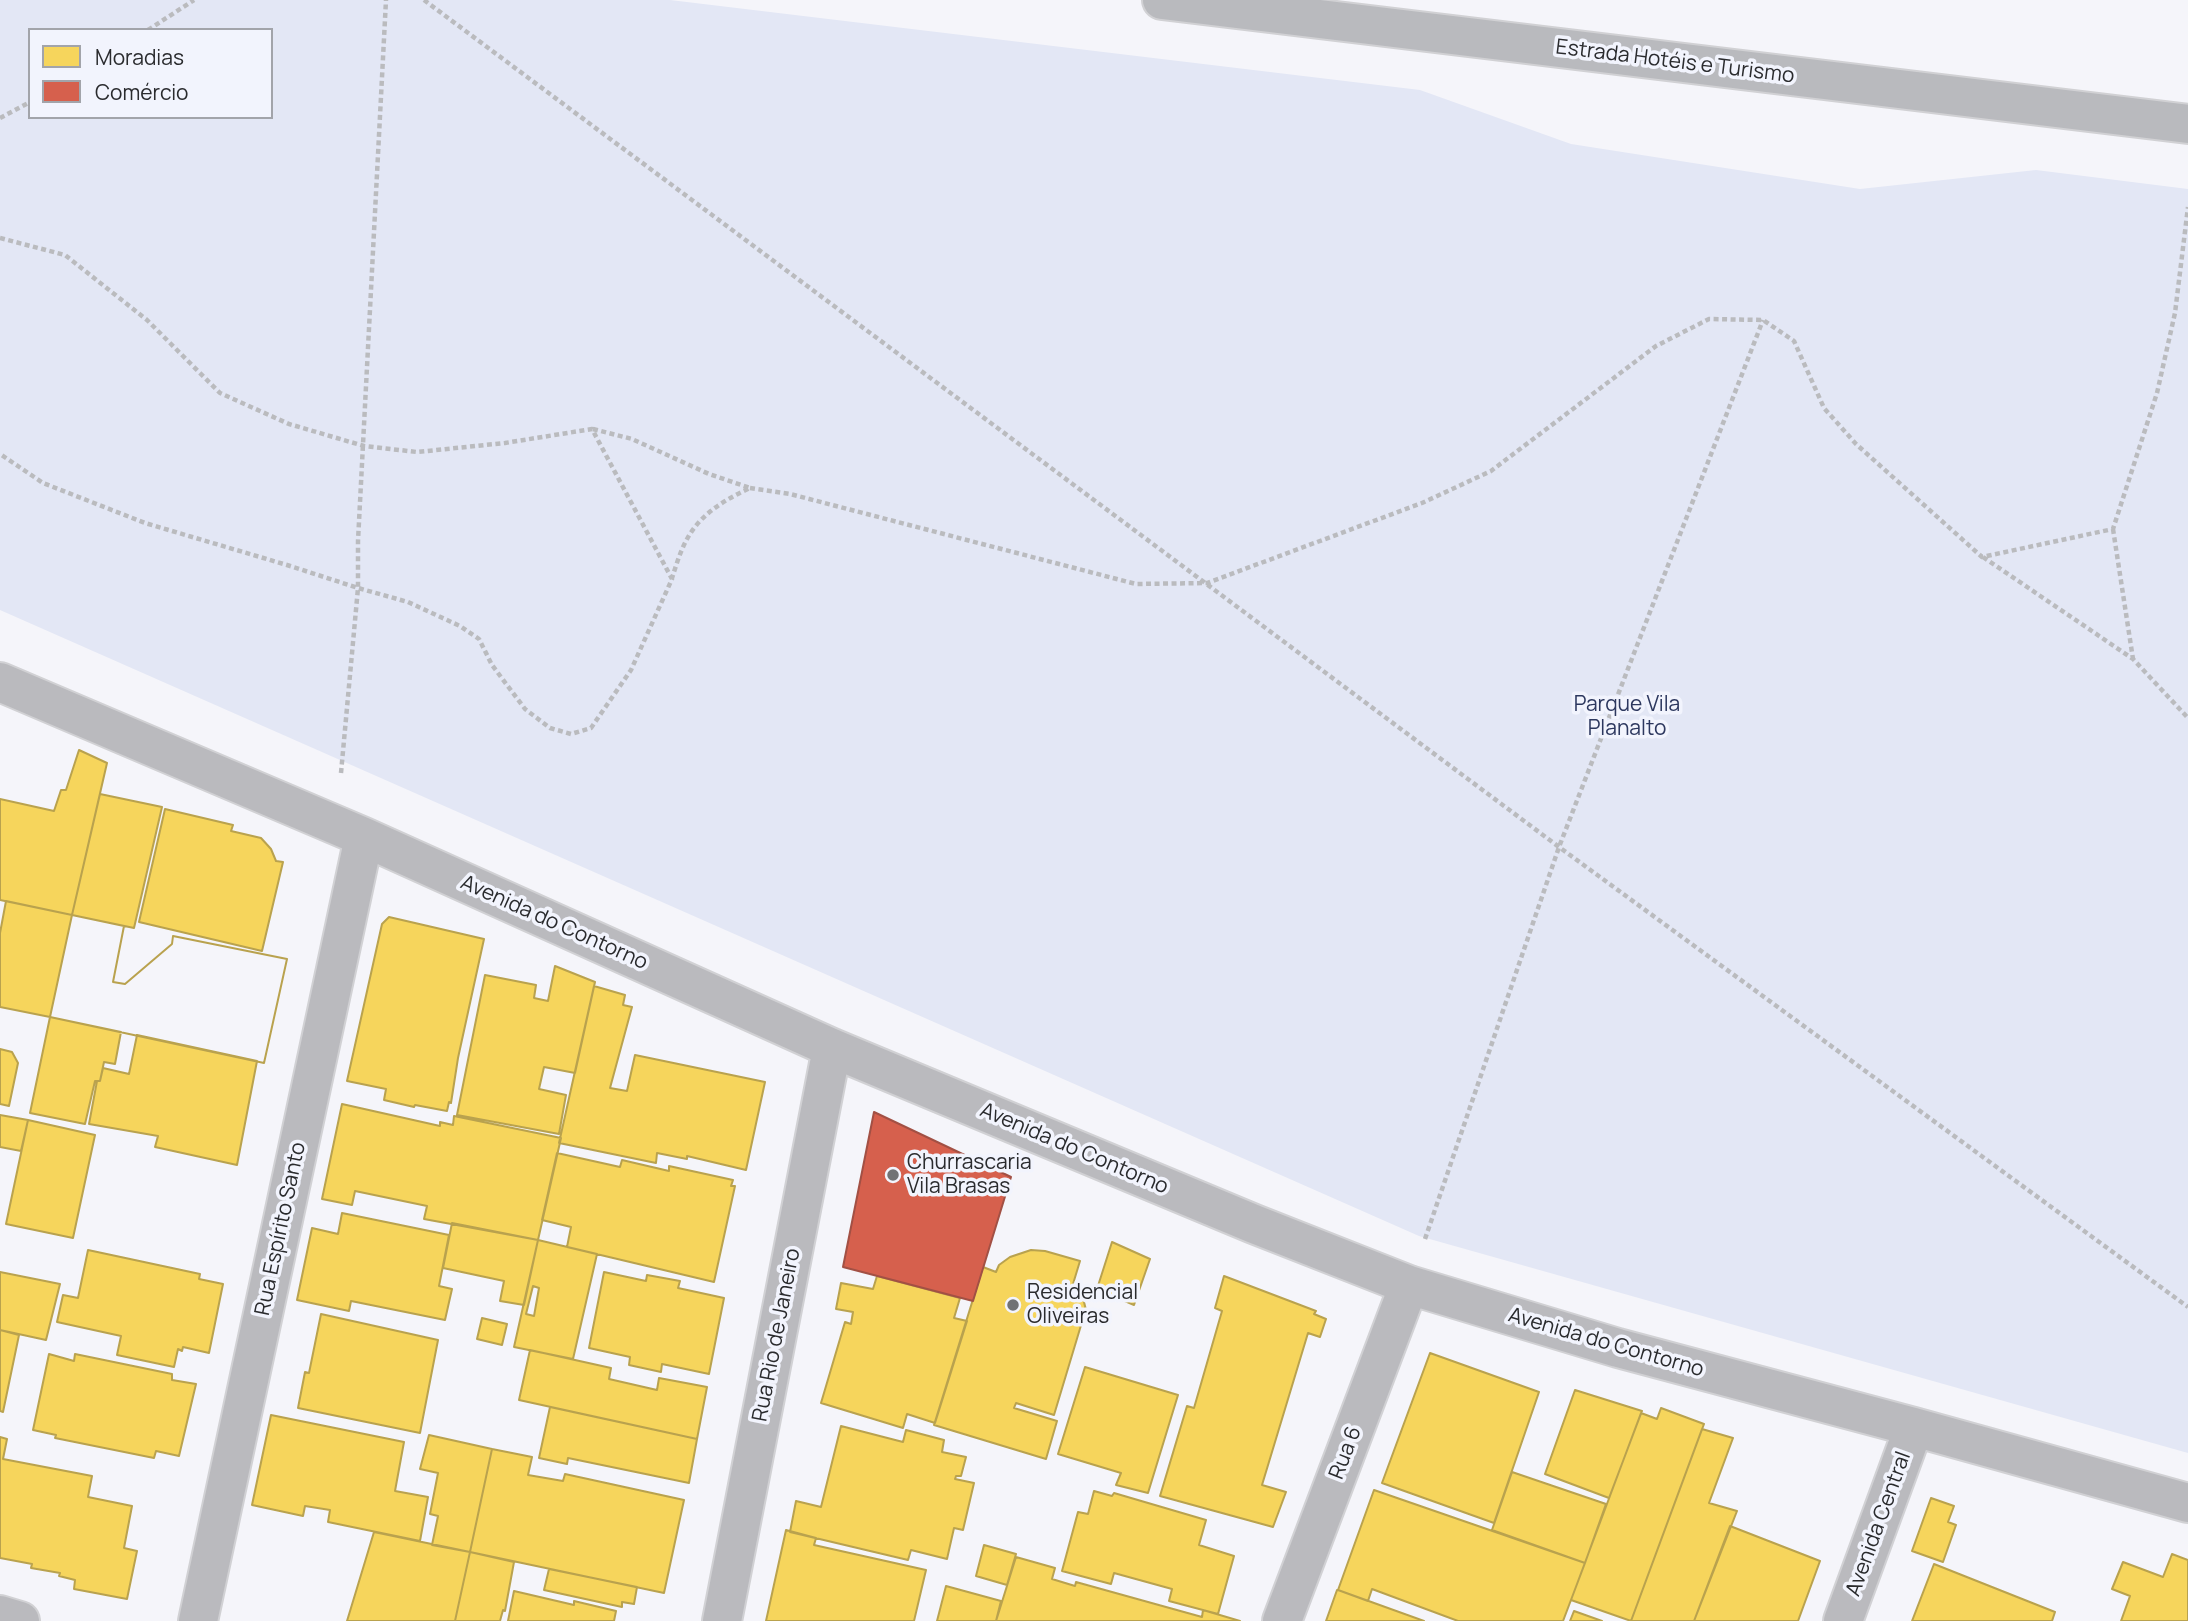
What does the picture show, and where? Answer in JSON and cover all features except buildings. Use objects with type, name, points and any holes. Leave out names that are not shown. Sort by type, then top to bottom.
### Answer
[{"type":"main road","name":"Estrada Hotéis e Turismo","points":[[1162,0],[2188,124]]},
{"type":"street","name":"Avenida do Contorno","points":[[0,682],[350,832],[832,1048],[1241,1219],[1409,1285],[1618,1348],[2188,1503]]},
{"type":"street","name":"Rua Espírito Santo","points":[[198,1621],[350,832]]},
{"type":"street","name":"Rua Rio de Janeiro","points":[[722,1621],[832,1048]]},
{"type":"street","name":"Rua 6","points":[[1282,1621],[1409,1285]]},
{"type":"street","name":"Avenida Central","points":[[1843,1621],[1914,1427]]},
{"type":"street","points":[[0,1615],[20,1621]]},
{"type":"path","points":[[151,28],[194,0]]},
{"type":"path","points":[[350,832],[358,541],[386,0]]},
{"type":"path","points":[[425,0],[1559,847],[2188,1307]]},
{"type":"path","points":[[0,118],[28,103]]},
{"type":"path","points":[[2133,659],[2113,529],[2157,393],[2175,313],[2188,207]]},
{"type":"path","points":[[0,238],[65,255],[147,320],[220,393],[289,425],[364,446],[417,452],[505,443],[592,429],[632,439],[709,474],[750,488],[790,494],[1136,584],[1208,583],[1422,503],[1491,471],[1656,346],[1709,319],[1763,320],[1794,341],[1825,408],[1856,444],[1982,557],[2133,659],[2188,718]]},
{"type":"path","points":[[1409,1285],[1559,847],[1763,320]]},
{"type":"path","points":[[592,429],[671,579]]},
{"type":"path","points":[[0,454],[43,483],[145,523],[408,601],[460,625],[480,639],[492,665],[525,709],[550,728],[571,734],[591,728],[631,670],[686,540],[705,516],[726,500],[750,488]]},
{"type":"path","points":[[1982,557],[2113,529]]},
{"type":"green space","name":"Parque Vila Planalto","points":[[0,0],[670,0],[1420,90],[1571,144],[1860,189],[2036,170],[2188,189],[2188,1453],[1419,1236],[0,610]]},
{"type":"place","name":"Churrascaria Vila Brasas","points":[[893,1175]]},
{"type":"place","name":"Residencial Oliveiras","points":[[1013,1305]]}]
